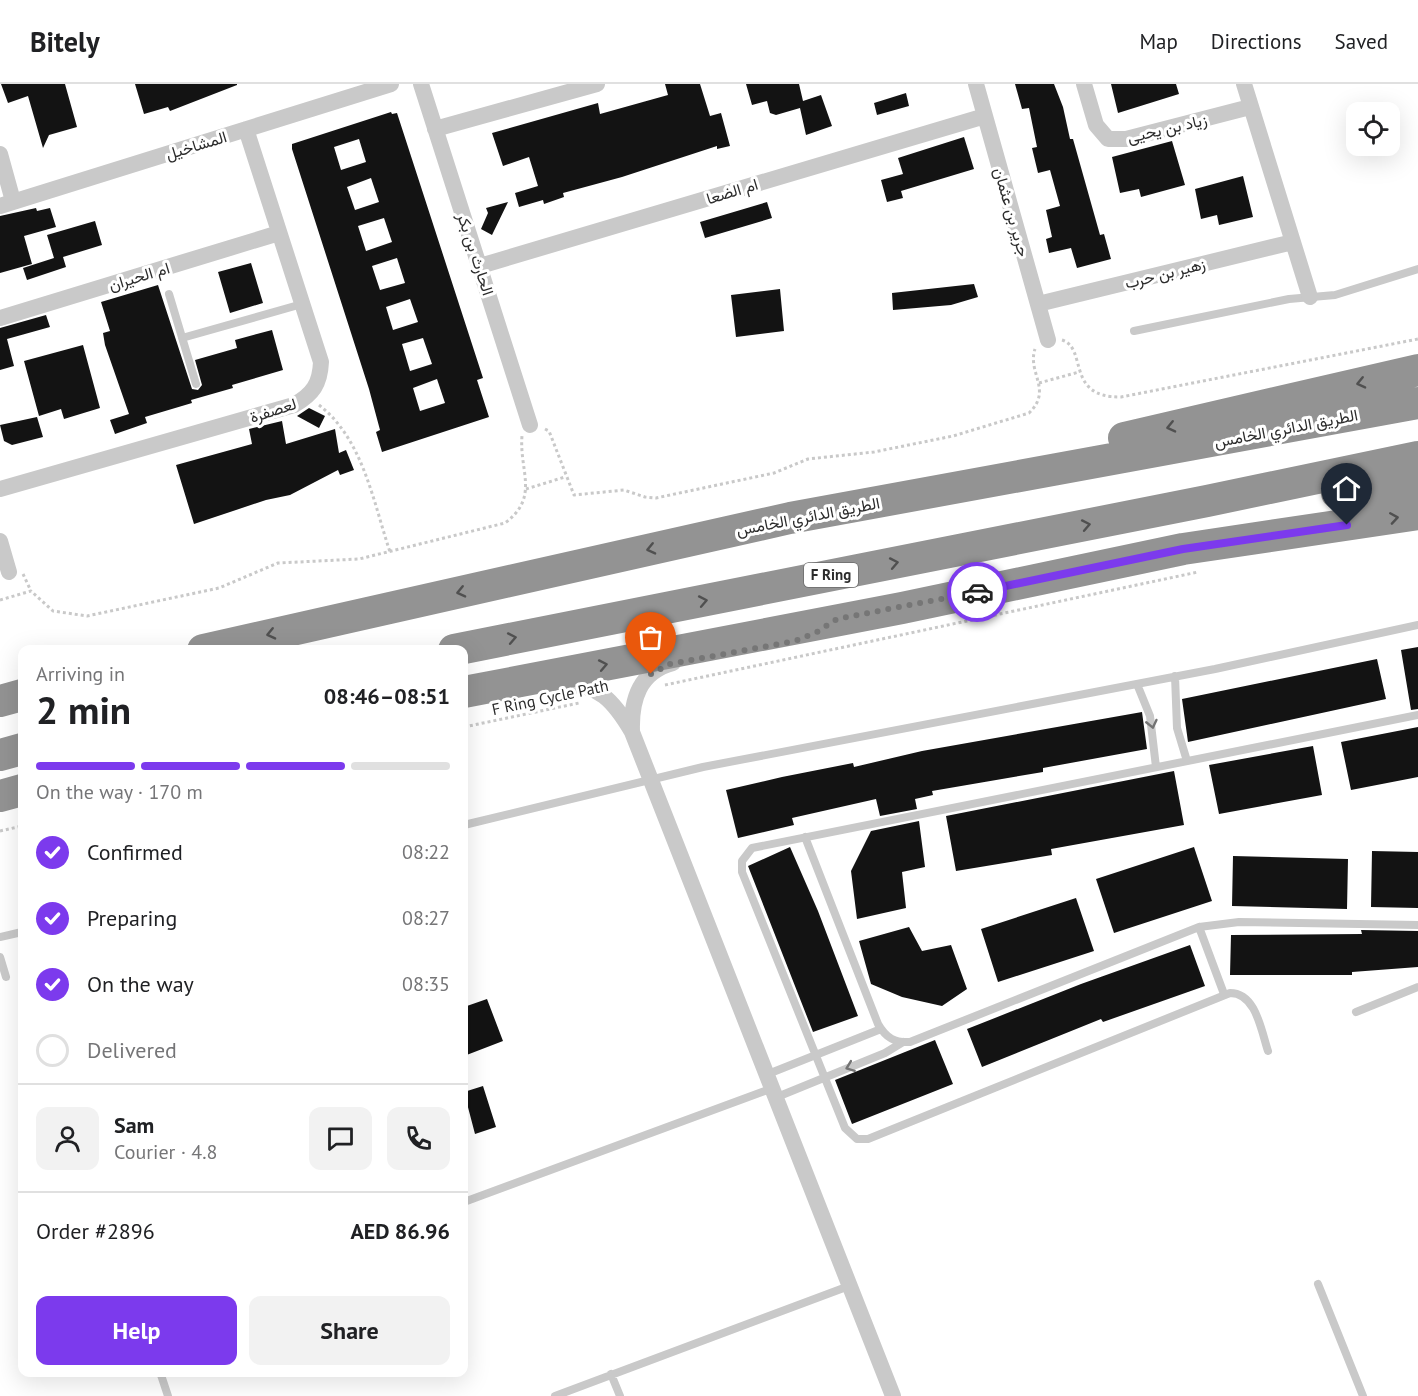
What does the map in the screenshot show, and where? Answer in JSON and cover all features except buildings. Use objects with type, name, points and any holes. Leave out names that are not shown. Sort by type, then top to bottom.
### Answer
[{"type":"highway","points":[[790,518],[1418,370]]},
{"type":"highway","name":"الطريق الدائري الخامس","points":[[225,645],[790,518],[1418,403]]},
{"type":"highway","name":"F Ring","points":[[468,647],[1418,457]]},
{"type":"highway","points":[[1207,501],[1337,493],[1418,483]]},
{"type":"highway","points":[[468,691],[1183,549],[1418,514]]},
{"type":"highway","points":[[0,681],[18,679]]},
{"type":"highway","points":[[0,701],[18,696]]},
{"type":"highway","points":[[0,755],[18,750]]},
{"type":"highway","points":[[0,796],[18,791]]},
{"type":"street","name":"المشاخيل","points":[[7,203],[392,84]]},
{"type":"street","name":"الحارث بن بكر","points":[[421,84],[530,425]]},
{"type":"street","points":[[435,129],[597,84]]},
{"type":"street","name":"جرير بن عثمان","points":[[976,84],[1048,340]]},
{"type":"street","name":"زياد بن يحيى","points":[[1084,84],[1096,124],[1108,139],[1126,139],[1250,107]]},
{"type":"street","points":[[1244,84],[1310,297]]},
{"type":"street","name":"ام الضعا","points":[[480,266],[985,116]]},
{"type":"street","name":"لعصفرة","points":[[0,489],[294,405],[308,396],[320,377],[321,362],[246,129]]},
{"type":"street","points":[[0,154],[7,203]]},
{"type":"street","name":"ام الحيران","points":[[0,318],[279,233]]},
{"type":"street","name":"زهير بن حرب","points":[[1038,304],[1293,242]]},
{"type":"street","points":[[0,541],[9,572]]},
{"type":"street","points":[[632,732],[632,704],[637,691],[651,674],[670,664],[795,641],[817,632],[837,619]]},
{"type":"street","points":[[468,700],[493,698],[570,685],[590,687],[607,697],[632,732],[893,1396]]},
{"type":"lane","points":[[1134,331],[1289,299],[1335,295],[1418,269]]},
{"type":"lane","points":[[169,294],[196,384]]},
{"type":"lane","points":[[182,338],[302,304]]},
{"type":"lane","points":[[468,824],[651,780],[1137,684],[1418,625]]},
{"type":"lane","points":[[1175,676],[1175,711],[1187,761]]},
{"type":"lane","points":[[1137,684],[1150,716],[1156,767]]},
{"type":"lane","points":[[1268,1051],[1248,999],[1236,993],[1224,994],[862,1140],[848,1133],[824,1077],[741,866],[744,856],[752,848],[1418,716]]},
{"type":"lane","points":[[805,837],[881,1029],[890,1039],[903,1042],[910,1042],[1199,927],[1239,922],[1418,925]]},
{"type":"lane","points":[[1199,927],[1224,994]]},
{"type":"lane","points":[[0,937],[18,933]]},
{"type":"lane","points":[[0,957],[6,978]]},
{"type":"lane","points":[[1356,1012],[1418,987]]},
{"type":"lane","points":[[773,1086],[816,1055],[881,1029]]},
{"type":"lane","points":[[468,1200],[773,1086],[824,1077],[885,1053],[903,1042]]},
{"type":"lane","points":[[1318,1284],[1363,1396]]},
{"type":"lane","points":[[555,1396],[849,1286]]},
{"type":"lane","points":[[611,1374],[620,1396]]},
{"type":"lane","points":[[162,1377],[168,1396]]},
{"type":"path","points":[[0,600],[30,591],[52,611],[87,616],[219,588],[278,563],[359,559],[505,523],[517,514],[525,500],[522,432],[530,425],[539,425],[549,431],[565,477],[577,497],[624,490],[645,497],[662,497],[774,473],[808,459],[885,449],[953,436],[1029,413],[1037,405],[1039,382],[1034,352],[1038,344],[1048,340],[1067,342],[1079,372],[1090,390],[1105,397],[1121,397],[1418,339]]},
{"type":"path","points":[[1039,382],[1079,372]]},
{"type":"path","points":[[308,396],[336,418],[348,436],[390,552]]},
{"type":"path","points":[[526,489],[565,477]]},
{"type":"path","points":[[637,691],[1208,569]]},
{"type":"path","name":"F Ring Cycle Path","points":[[468,726],[607,697]]},
{"type":"path","points":[[0,831],[18,827]]},
{"type":"way so far","points":[[651,674],[670,664],[795,641],[817,632],[837,619],[977,592]]},
{"type":"route","points":[[977,592],[1183,549],[1347,525]]}]
